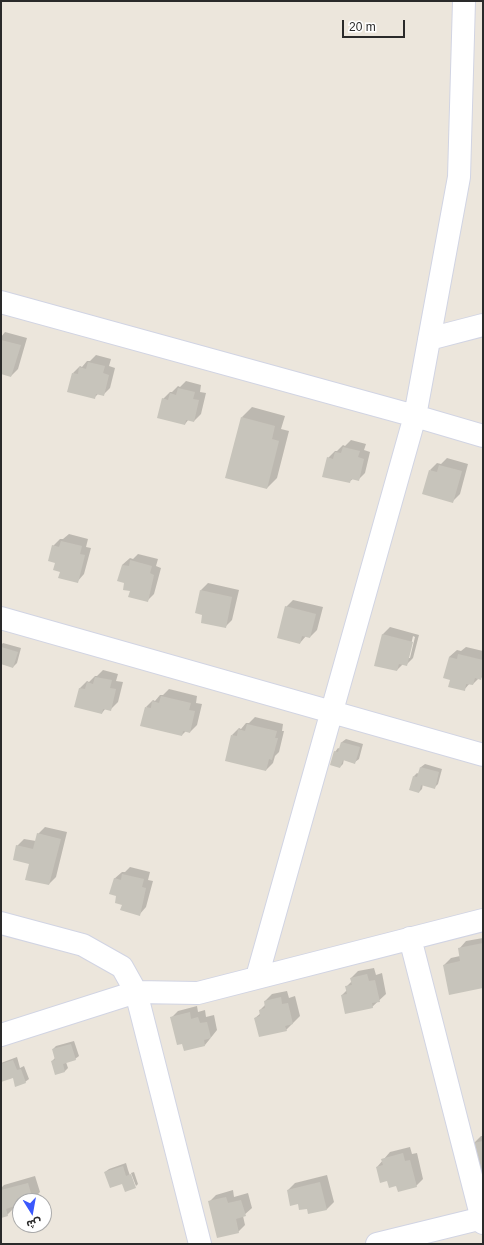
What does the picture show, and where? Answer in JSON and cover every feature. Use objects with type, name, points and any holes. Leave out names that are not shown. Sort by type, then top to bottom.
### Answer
[{"type":"street","points":[[257,977],[415,416],[459,177],[464,1]]},
{"type":"street","points":[[1,302],[483,436]]},
{"type":"street","points":[[429,339],[483,326]]},
{"type":"street","points":[[1,618],[483,755]]},
{"type":"street","points":[[1,1035],[136,992],[198,993],[483,920]]},
{"type":"street","points":[[1,923],[83,945],[122,968],[136,992],[200,1244]]},
{"type":"street","points":[[377,1244],[483,1219],[410,938]]},
{"type":"building","points":[[1,340],[21,345],[11,377],[1,374]]},
{"type":"building","points":[[88,362],[105,366],[103,373],[109,375],[104,396],[96,394],[95,399],[67,392],[72,373],[78,374],[79,367],[86,369]]},
{"type":"building","points":[[178,388],[195,392],[193,399],[199,400],[194,422],[186,420],[185,425],[157,418],[162,398],[168,400],[170,393],[176,395]]},
{"type":"building","points":[[241,417],[275,426],[272,439],[279,441],[267,489],[225,478]]},
{"type":"building","points":[[343,447],[360,451],[358,457],[364,459],[359,481],[351,479],[350,483],[322,477],[327,457],[333,459],[335,452],[341,453]]},
{"type":"building","points":[[439,465],[462,471],[453,503],[422,494],[429,470],[437,472]]},
{"type":"building","points":[[61,541],[82,546],[80,554],[85,555],[78,583],[58,578],[60,572],[53,570],[55,563],[48,561],[52,545],[59,547]]},
{"type":"building","points":[[130,560],[152,566],[150,573],[154,575],[148,602],[128,597],[130,591],[123,590],[124,583],[117,581],[122,565],[129,566]]},
{"type":"building","points":[[200,590],[232,597],[226,628],[201,623],[202,615],[195,613]]},
{"type":"building","points":[[285,606],[316,614],[310,638],[302,636],[300,644],[277,638]]},
{"type":"building","points":[[382,634],[413,642],[407,666],[399,664],[397,671],[374,666]]},
{"type":"building","points":[[1,647],[18,652],[13,668],[1,664]]},
{"type":"building","points":[[458,654],[483,660],[481,680],[475,678],[473,685],[466,684],[465,691],[448,687],[450,680],[443,678],[449,657],[457,659]]},
{"type":"building","points":[[95,677],[112,680],[110,688],[116,689],[111,711],[103,709],[102,714],[74,707],[79,688],[85,689],[87,682],[93,684]]},
{"type":"building","points":[[161,696],[191,703],[189,710],[195,711],[190,733],[183,731],[182,736],[140,726],[145,707],[151,708],[152,701],[159,703]]},
{"type":"building","points":[[247,724],[277,731],[275,738],[278,738],[272,760],[269,759],[266,771],[225,761],[231,735],[237,736],[238,729],[245,731]]},
{"type":"building","points":[[341,742],[360,747],[355,764],[343,760],[340,768],[330,765],[334,751],[338,752]]},
{"type":"building","points":[[420,767],[439,772],[435,789],[421,785],[419,793],[409,790],[413,776],[417,777]]},
{"type":"building","points":[[37,833],[61,839],[49,885],[25,880],[29,864],[13,860],[16,845],[33,849]]},
{"type":"building","points":[[122,874],[144,879],[142,887],[146,888],[140,916],[120,910],[122,905],[115,903],[116,896],[109,894],[114,878],[121,880]]},
{"type":"building","points":[[483,943],[483,988],[449,995],[443,965],[460,961],[458,948]]},
{"type":"building","points":[[367,974],[369,981],[375,980],[380,1002],[372,1003],[373,1008],[345,1014],[341,995],[347,994],[345,986],[352,985],[350,978]]},
{"type":"building","points":[[281,997],[282,1004],[288,1003],[293,1024],[285,1026],[287,1031],[259,1037],[254,1018],[260,1016],[259,1010],[265,1008],[264,1001]]},
{"type":"building","points":[[190,1012],[191,1019],[198,1017],[200,1023],[207,1022],[211,1038],[204,1040],[205,1046],[184,1051],[182,1044],[177,1045],[170,1017]]},
{"type":"building","points":[[71,1044],[76,1060],[63,1064],[65,1072],[55,1075],[51,1061],[55,1060],[52,1049]]},
{"type":"building","points":[[13,1060],[17,1070],[21,1069],[26,1083],[15,1087],[13,1078],[1,1082],[1,1064]]},
{"type":"building","points":[[483,1141],[483,1176],[481,1176],[473,1143]]},
{"type":"building","points":[[403,1153],[405,1161],[410,1160],[417,1187],[398,1192],[396,1186],[389,1188],[387,1181],[380,1183],[376,1167],[383,1165],[381,1159]]},
{"type":"building","points":[[123,1166],[126,1176],[131,1174],[136,1188],[125,1192],[122,1184],[110,1188],[104,1172]]},
{"type":"building","points":[[320,1182],[327,1210],[308,1214],[307,1209],[299,1210],[298,1204],[290,1206],[287,1190]]},
{"type":"building","points":[[28,1183],[31,1193],[12,1193],[12,1207],[6,1209],[8,1216],[1,1218],[1,1190]]},
{"type":"building","points":[[226,1197],[228,1203],[241,1200],[246,1216],[236,1219],[239,1233],[217,1238],[208,1201]]}]
